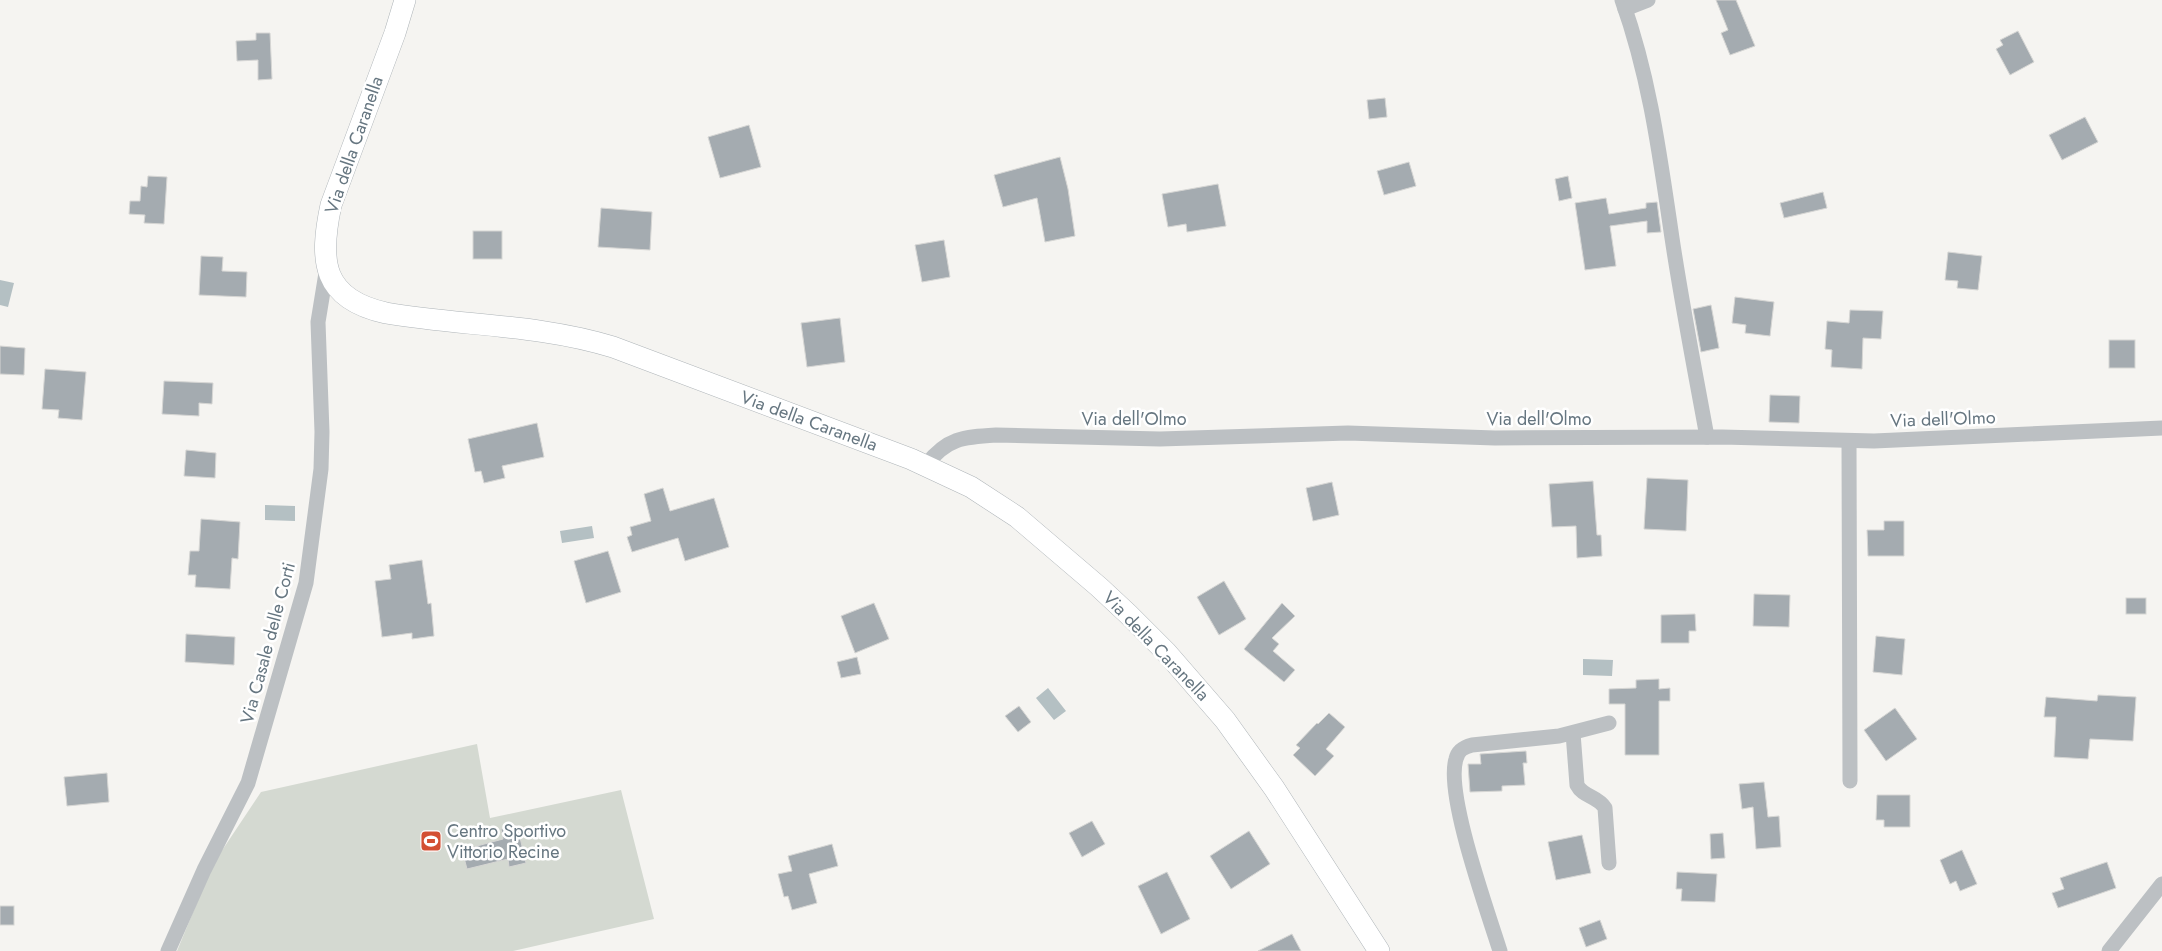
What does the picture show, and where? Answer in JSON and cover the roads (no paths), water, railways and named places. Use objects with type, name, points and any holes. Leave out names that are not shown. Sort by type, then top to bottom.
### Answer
[{"type":"main road","name":"Via della Caranella","points":[[405,0],[395,34],[333,197],[325,233],[325,254],[327,267],[339,288],[356,302],[370,309],[401,315],[545,332],[596,342],[926,465],[982,493],[1017,517],[1099,587],[1166,652],[1225,720],[1258,765],[1379,951]]},
{"type":"street","points":[[1648,0],[1624,5],[1643,69],[1654,116],[1675,256],[1707,437]]},
{"type":"street","name":"Via Casale delle Corti","points":[[168,951],[194,890],[251,776],[306,583],[321,469],[322,418],[318,332],[320,302],[327,267]]},
{"type":"street","name":"Via dell'Olmo","points":[[926,465],[938,451],[951,442],[973,437],[996,435],[1124,438],[1323,433],[1481,438],[1707,437],[1849,441],[2162,428]]},
{"type":"street","points":[[1849,441],[1850,781]]},
{"type":"street","points":[[1500,951],[1459,812],[1454,768],[1456,758],[1461,750],[1472,745],[1573,733],[1609,723]]},
{"type":"street","points":[[1573,733],[1577,785],[1582,792],[1600,802],[1605,808],[1609,863]]},
{"type":"street","points":[[2109,951],[2162,884]]},
{"type":"place","name":"Centro Sportivo Vittorio Recine","points":[[431,841]]}]
